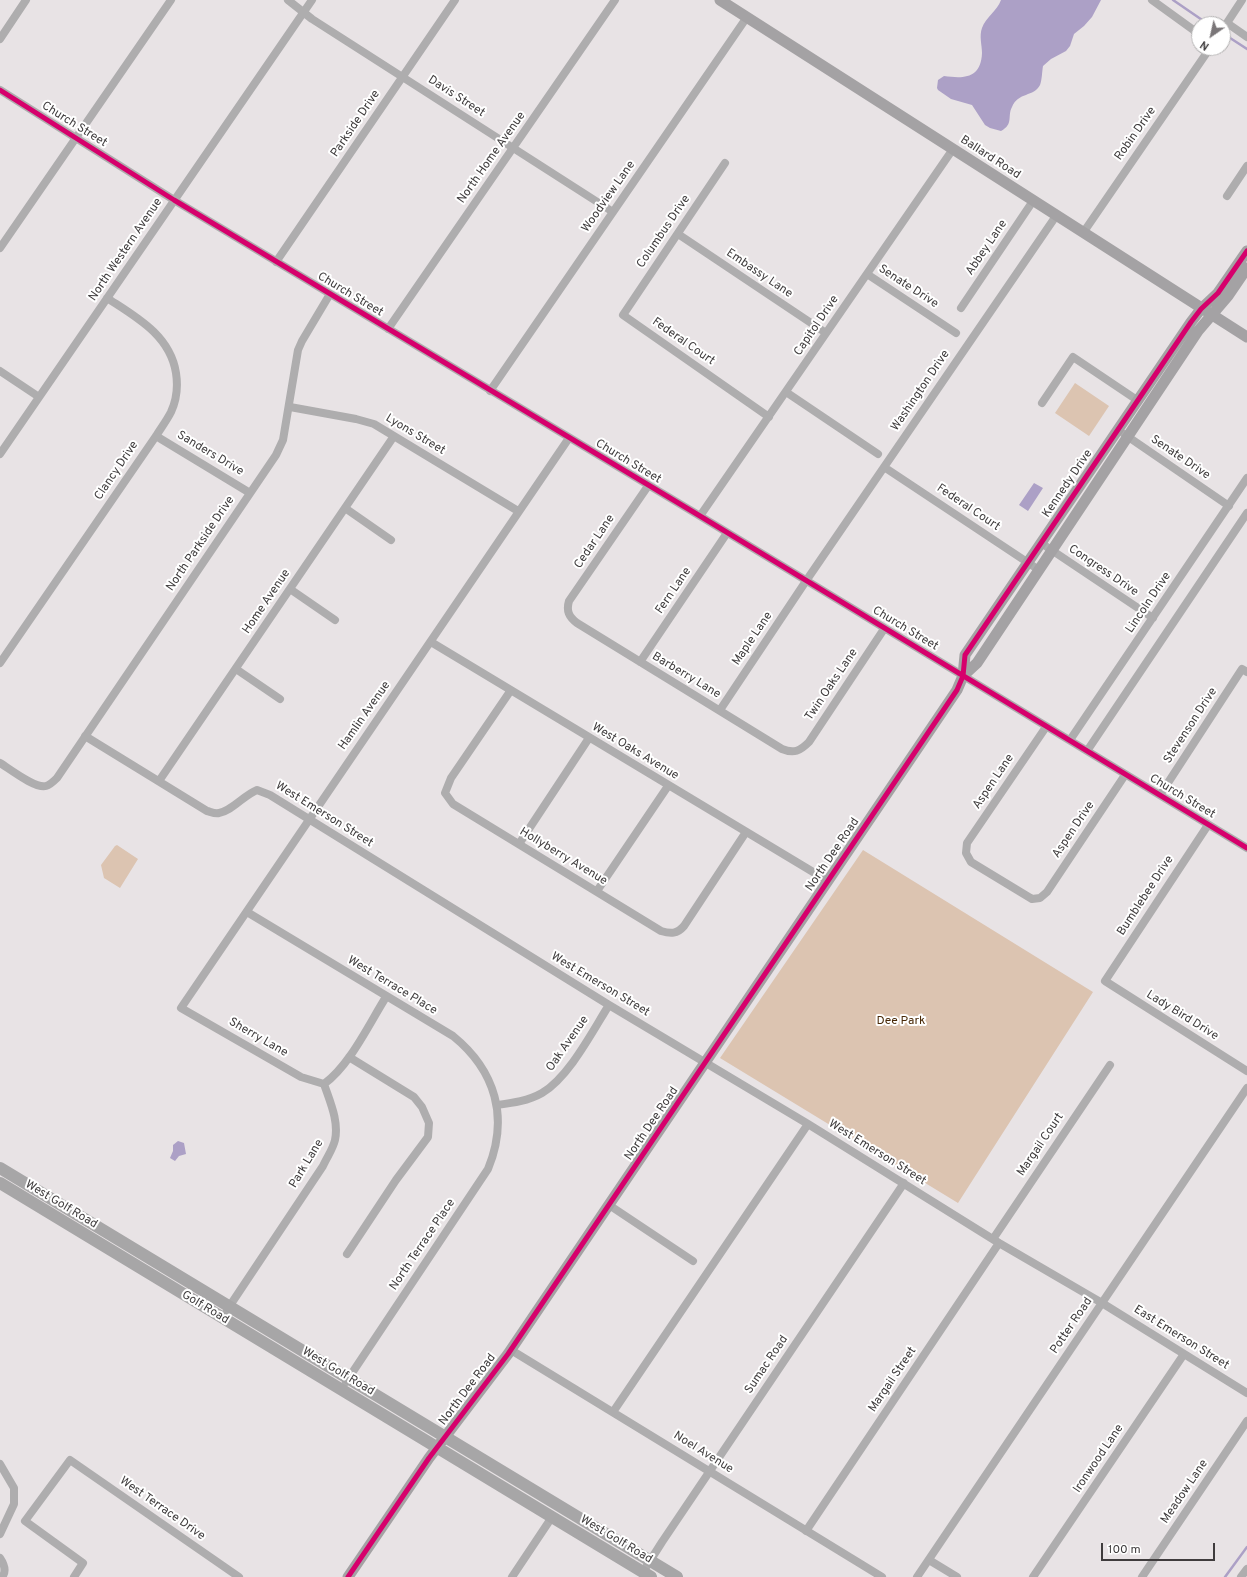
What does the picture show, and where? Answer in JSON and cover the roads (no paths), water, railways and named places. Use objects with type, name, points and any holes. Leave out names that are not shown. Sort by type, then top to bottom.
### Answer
[{"type":"main road","name":"West Golf Road","points":[[0,1168],[677,1577]]},
{"type":"main road","name":"West Golf Road","points":[[0,1183],[116,1253]]},
{"type":"main road","name":"Golf Road","points":[[116,1253],[295,1362]]},
{"type":"main road","name":"West Golf Road","points":[[295,1362],[648,1576]]},
{"type":"street","points":[[0,39],[26,0]]},
{"type":"street","points":[[0,248],[170,0]]},
{"type":"street","name":"Davis Street","points":[[288,0],[312,19],[613,212]]},
{"type":"street","name":"North Western Avenue","points":[[0,454],[312,0]]},
{"type":"street","name":"Parkside Drive","points":[[276,262],[455,0]]},
{"type":"street","name":"North Home Avenue","points":[[388,329],[615,0]]},
{"type":"street","name":"Ballard Road","points":[[720,0],[1247,337]]},
{"type":"street","points":[[1152,0],[1191,28]]},
{"type":"street","points":[[1231,17],[1242,0]]},
{"type":"street","name":"Woodview Lane","points":[[490,391],[747,17]]},
{"type":"street","points":[[1231,29],[1247,37]]},
{"type":"street","name":"Robin Drive","points":[[1083,233],[1205,56]]},
{"type":"street","name":"Church Street","points":[[0,90],[174,200],[700,516],[1247,848]]},
{"type":"street","name":"Capitol Drive","points":[[700,516],[953,149]]},
{"type":"street","name":"Columbus Drive","points":[[623,315],[725,163]]},
{"type":"street","points":[[1227,196],[1247,166]]},
{"type":"street","name":"Abbey Lane","points":[[961,308],[1033,201]]},
{"type":"street","name":"Washington Drive","points":[[806,581],[1056,216]]},
{"type":"street","name":"Embassy Lane","points":[[678,234],[826,333]]},
{"type":"street","points":[[1201,309],[1218,293],[1247,250]]},
{"type":"street","points":[[1211,315],[1228,296],[1247,268]]},
{"type":"street","name":"Senate Drive","points":[[867,274],[956,333]]},
{"type":"street","name":"North Parkside Drive","points":[[0,763],[33,783],[46,786],[57,778],[280,448],[290,407],[298,350],[330,294]]},
{"type":"street","name":"Clancy Drive","points":[[0,664],[156,436],[171,411],[176,395],[177,382],[172,356],[165,344],[156,333],[144,323],[108,298]]},
{"type":"street","name":"Kennedy Drive","points":[[963,676],[964,655],[1028,563],[1117,429],[1201,309]]},
{"type":"street","name":"Federal Court","points":[[623,315],[769,417]]},
{"type":"street","name":"Kennedy Drive","points":[[963,676],[977,663],[1211,315]]},
{"type":"street","points":[[1042,403],[1073,357],[1137,400]]},
{"type":"street","points":[[0,371],[39,397]]},
{"type":"street","points":[[786,392],[878,454]]},
{"type":"street","name":"Lyons Street","points":[[290,407],[356,419],[374,424],[518,511]]},
{"type":"street","name":"Senate Drive","points":[[1117,429],[1229,506]]},
{"type":"street","name":"Sanders Drive","points":[[156,436],[250,493]]},
{"type":"street","name":"Home Avenue","points":[[159,782],[394,436]]},
{"type":"street","name":"Hamlin Avenue","points":[[181,1008],[569,438]]},
{"type":"street","name":"Federal Court","points":[[884,467],[1039,570]]},
{"type":"street","name":"Lincoln Drive","points":[[1070,740],[1247,478]]},
{"type":"street","name":"Cedar Lane","points":[[568,614],[567,607],[569,601],[648,486]]},
{"type":"street","points":[[345,508],[391,540]]},
{"type":"street","points":[[1087,751],[1247,513]]},
{"type":"street","name":"Fern Lane","points":[[640,662],[727,533]]},
{"type":"street","name":"Congress Drive","points":[[1041,543],[1152,618]]},
{"type":"street","name":"Maple Lane","points":[[720,710],[806,581]]},
{"type":"street","points":[[290,589],[335,620]]},
{"type":"street","name":"Barberry Lane","points":[[568,614],[577,623],[782,749],[790,752],[797,751]]},
{"type":"street","name":"Twin Oaks Lane","points":[[797,751],[809,742],[884,629]]},
{"type":"street","name":"West Oaks Avenue","points":[[431,642],[828,881]]},
{"type":"street","points":[[236,669],[280,699]]},
{"type":"street","name":"Stevenson Drive","points":[[1160,795],[1245,671]]},
{"type":"street","name":"North Dee Road","points":[[348,1577],[437,1448],[511,1350],[957,690],[963,676]]},
{"type":"street","name":"Hollyberry Avenue","points":[[511,690],[451,778],[445,793],[452,804],[661,931],[674,933],[680,931],[746,832]]},
{"type":"street","name":"Aspen Lane","points":[[1040,898],[1032,899],[971,862],[966,853],[967,844],[1046,727]]},
{"type":"street","name":"West Emerson Street","points":[[85,736],[214,814],[220,814],[257,790],[270,795],[609,1005],[808,1124],[996,1241],[1102,1303]]},
{"type":"street","points":[[519,844],[589,738]]},
{"type":"street","name":"Aspen Drive","points":[[1040,898],[1047,892],[1126,775]]},
{"type":"street","points":[[597,891],[668,786]]},
{"type":"street","name":"Bumblebee Drive","points":[[1105,981],[1208,825]]},
{"type":"street","name":"West Terrace Place","points":[[247,912],[453,1036],[475,1057],[490,1084],[497,1105]]},
{"type":"street","name":"Lady Bird Drive","points":[[1105,981],[1247,1071]]},
{"type":"street","points":[[324,1084],[340,1070],[386,996]]},
{"type":"street","name":"Oak Avenue","points":[[497,1105],[528,1099],[541,1094],[550,1087],[570,1066],[609,1005]]},
{"type":"street","name":"Sherry Lane","points":[[181,1008],[301,1077],[324,1084]]},
{"type":"street","points":[[347,1254],[396,1180],[428,1137],[429,1123],[422,1107],[414,1097],[349,1057]]},
{"type":"street","name":"Margail Court","points":[[996,1241],[1110,1065]]},
{"type":"street","name":"Park Lane","points":[[222,1318],[321,1169],[330,1152],[335,1140],[336,1127],[324,1084]]},
{"type":"street","name":"Potter Road","points":[[917,1577],[1247,1088]]},
{"type":"street","name":"North Terrace Place","points":[[341,1389],[488,1169],[496,1146],[498,1133],[497,1105]]},
{"type":"street","points":[[613,1412],[808,1124]]},
{"type":"street","name":"Sumac Road","points":[[648,1576],[650,1561],[709,1471],[904,1183]]},
{"type":"street","points":[[609,1205],[693,1261]]},
{"type":"street","name":"Margail Street","points":[[806,1530],[996,1241]]},
{"type":"street","name":"East Emerson Street","points":[[1102,1303],[1247,1393]]},
{"type":"street","name":"Noel Avenue","points":[[511,1350],[882,1577]]},
{"type":"street","name":"Ironwood Lane","points":[[1033,1577],[1184,1354]]},
{"type":"street","name":"Meadow Lane","points":[[1142,1577],[1247,1421]]},
{"type":"street","name":"West Terrace Drive","points":[[74,1577],[83,1563],[25,1521],[70,1460],[239,1577]]},
{"type":"street","points":[[0,1464],[14,1488],[14,1504],[0,1534]]},
{"type":"street","points":[[512,1577],[552,1517]]},
{"type":"street","points":[[0,1558],[5,1573],[2,1577]]},
{"type":"street","points":[[929,1560],[956,1577]]},
{"type":"street","points":[[1241,1577],[1247,1569]]},
{"type":"waterway","points":[[1173,0],[1196,16]]},
{"type":"waterway","points":[[1231,39],[1247,49]]},
{"type":"waterway","points":[[1225,1577],[1247,1547]]},
{"type":"park label","name":"Dee Park","points":[[901,1022]]}]
